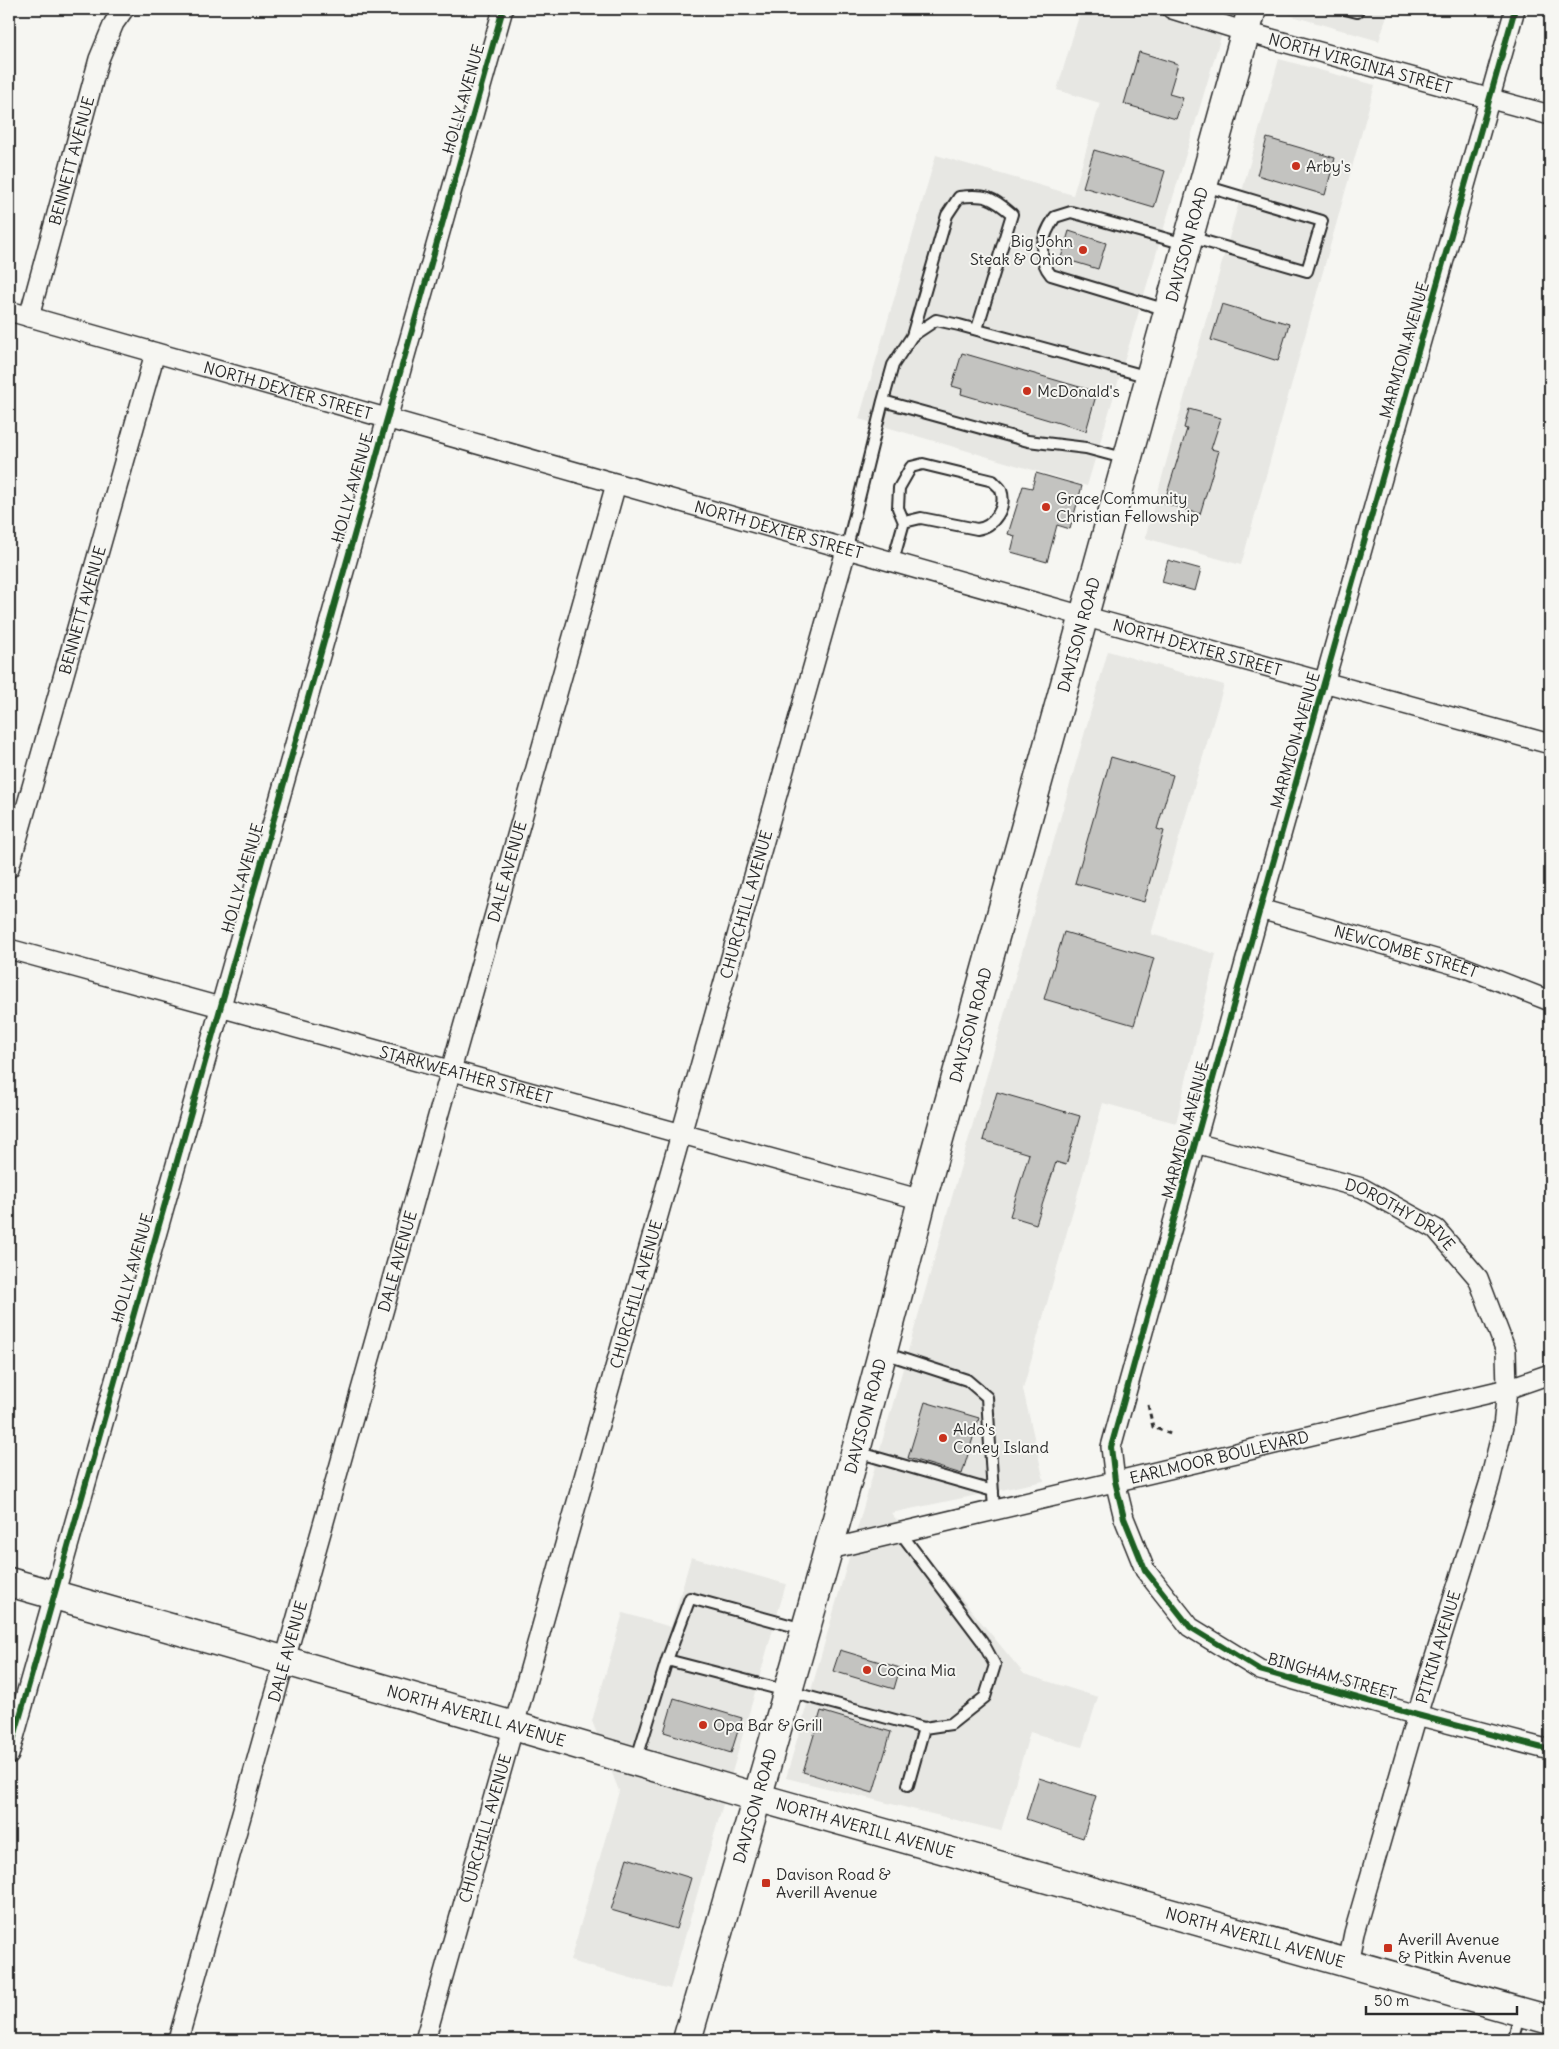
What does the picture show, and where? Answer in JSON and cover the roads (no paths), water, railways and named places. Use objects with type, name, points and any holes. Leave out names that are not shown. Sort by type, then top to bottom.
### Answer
[{"type":"main road","name":"DAVISON ROAD","points":[[687,2040],[830,1549],[884,1353],[922,1200],[1249,20]]},
{"type":"main road","name":"NORTH AVERILL AVENUE","points":[[9,1582],[514,1726],[756,1798],[1550,2020]]},
{"type":"street","name":"BENNETT AVENUE","points":[[30,317],[98,59],[114,23],[124,9]]},
{"type":"street","name":"HOLLY AVENUE","points":[[9,1755],[503,9]]},
{"type":"street","name":"NORTH VIRGINIA STREET","points":[[1172,9],[1249,20],[1490,98],[1550,115]]},
{"type":"street","name":"MARMION AVENUE","points":[[1115,1481],[1111,1448],[1260,909],[1326,682],[1515,9]]},
{"type":"street","name":"NORTH DEXTER STREET","points":[[9,311],[616,484],[847,547],[1083,616],[1550,744]]},
{"type":"street","name":"BENNETT AVENUE","points":[[9,868],[155,353]]},
{"type":"street","name":"DALE AVENUE","points":[[178,2040],[616,484]]},
{"type":"street","name":"CHURCHILL AVENUE","points":[[425,2040],[847,547]]},
{"type":"street","name":"NEWCOMBE STREET","points":[[1260,909],[1463,967],[1550,1001]]},
{"type":"street","name":"STARKWEATHER STREET","points":[[9,949],[922,1200]]},
{"type":"street","name":"DOROTHY DRIVE","points":[[1195,1143],[1362,1188],[1436,1229],[1478,1278],[1506,1351],[1506,1389]]},
{"type":"street","name":"EARLMOOR BOULEVARD","points":[[830,1549],[1506,1389],[1550,1374]]},
{"type":"street","name":"PITKIN AVENUE","points":[[1348,1963],[1354,1934],[1417,1715],[1490,1481],[1503,1426],[1506,1389]]},
{"type":"street","name":"BINGHAM STREET","points":[[1115,1481],[1124,1518],[1145,1570],[1190,1627],[1260,1670],[1417,1715],[1550,1750]]},
{"type":"lane","points":[[1345,9],[1357,12],[1358,9]]},
{"type":"lane","points":[[1168,310],[1051,275],[1044,267],[1042,252],[1045,232],[1055,217],[1071,212],[1307,271],[1322,221],[1203,186]]},
{"type":"lane","points":[[847,547],[893,365],[912,336],[947,215],[959,197],[974,195],[996,200],[1012,214],[977,329]]},
{"type":"lane","points":[[912,336],[936,320],[977,329],[1150,377]]},
{"type":"lane","points":[[883,401],[1028,442],[1086,448],[1127,459]]},
{"type":"lane","points":[[893,561],[904,522],[898,508],[899,488],[911,467],[923,464],[993,481],[1001,489],[1002,501],[998,514],[993,523],[986,528],[977,530],[921,518],[904,522]]},
{"type":"lane","points":[[884,1353],[967,1380],[987,1397],[994,1510]]},
{"type":"lane","points":[[856,1452],[993,1491]]},
{"type":"lane","points":[[666,1660],[788,1692],[817,1697],[924,1728],[951,1724],[985,1697],[995,1665],[982,1641],[900,1532]]},
{"type":"lane","points":[[635,1762],[666,1660],[690,1598],[806,1630]]},
{"type":"lane","points":[[908,1785],[924,1728]]},
{"type":"lane","points":[[1514,2040],[1520,2011]]},
{"type":"place","name":"Arby's","points":[[1296,166]]},
{"type":"place","name":"Big John Steak & Onion","points":[[1083,250]]},
{"type":"place","name":"McDonald's","points":[[1027,391]]},
{"type":"place","name":"Grace Community Christian Fellowship","points":[[1046,507]]},
{"type":"place","name":"Aldo's Coney Island","points":[[943,1438]]},
{"type":"place","name":"Cocina Mia","points":[[867,1670]]},
{"type":"place","name":"Opa Bar & Grill","points":[[703,1725]]},
{"type":"place","name":"Davison Road & Averill Avenue","points":[[766,1883]]},
{"type":"place","name":"Averill Avenue & Pitkin Avenue","points":[[1388,1948]]}]
